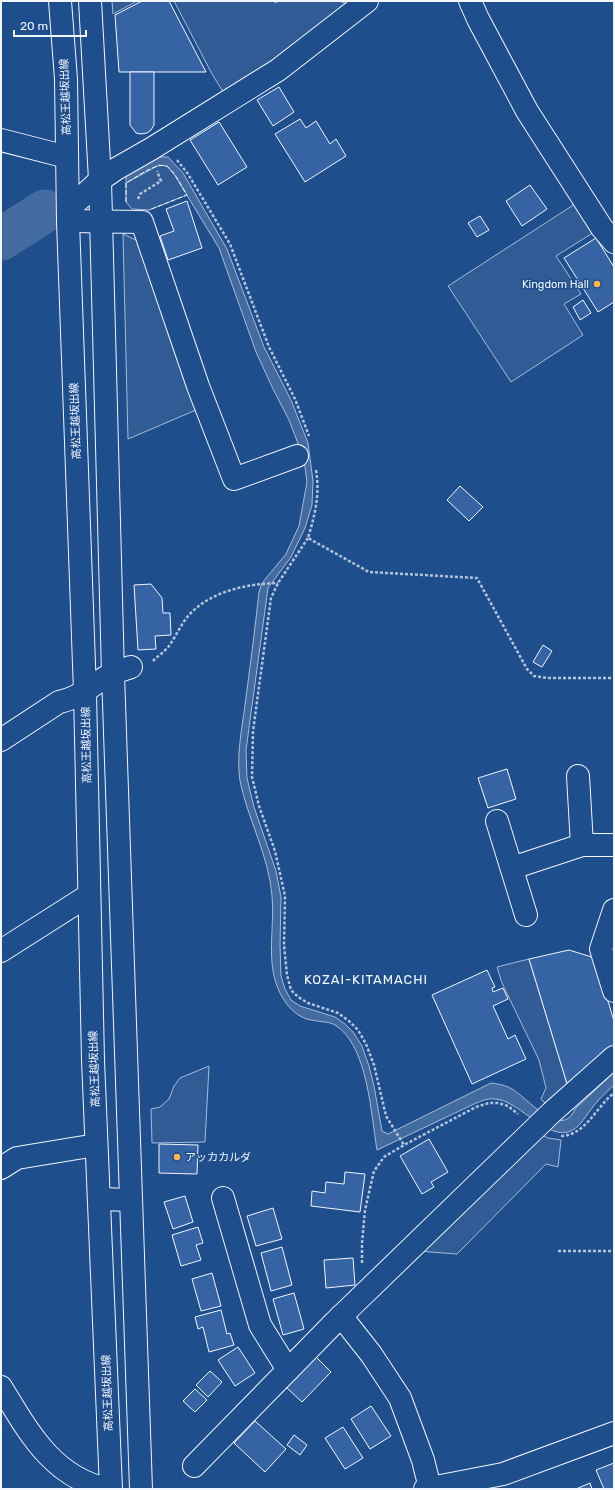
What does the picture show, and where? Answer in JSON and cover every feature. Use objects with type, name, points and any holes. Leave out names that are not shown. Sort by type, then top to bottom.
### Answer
[{"type":"main road","name":"高松王越坂出線","points":[[60,1],[66,79],[68,216],[85,692],[93,1060],[111,1489]]},
{"type":"main road","points":[[90,1],[100,180],[122,670],[131,1200],[141,1489]]},
{"type":"main road","points":[[68,216],[100,180],[278,70],[367,1]]},
{"type":"main road","points":[[470,1],[527,111],[602,228],[614,242]]},
{"type":"main road","points":[[1,140],[67,157]]},
{"type":"main road","points":[[68,216],[101,222],[142,222],[198,386],[234,479],[308,455]]},
{"type":"main road","points":[[1,740],[58,702],[66,701],[85,692],[122,670]]},
{"type":"main road","points":[[578,776],[582,846]]},
{"type":"main road","points":[[497,821],[526,915]]},
{"type":"main road","points":[[512,868],[582,846],[614,845]]},
{"type":"main road","points":[[1,951],[89,895]]},
{"type":"main road","points":[[614,910],[601,949],[614,991]]},
{"type":"main road","points":[[194,1466],[341,1316],[543,1120],[614,1057]]},
{"type":"main road","points":[[1,1168],[17,1158],[96,1145]]},
{"type":"main road","points":[[223,1198],[260,1325],[288,1370]]},
{"type":"main road","points":[[99,1199],[131,1200]]},
{"type":"main road","points":[[341,1316],[371,1354],[400,1398],[423,1460],[427,1489],[503,1474],[614,1433]]},
{"type":"main road","points":[[1,1387],[33,1438],[49,1457],[77,1478],[92,1486],[107,1489]]},
{"type":"path","points":[[158,144],[177,160],[188,174],[230,244],[269,347],[295,399],[308,455],[318,481],[316,507],[308,538],[278,583],[271,598],[253,731],[252,777],[259,806],[275,851],[285,896],[284,945],[287,975],[291,990],[298,997],[308,1003],[338,1013],[349,1020],[358,1030],[366,1044],[374,1065],[386,1116],[404,1145]]},
{"type":"path","points":[[132,222],[140,194],[161,181],[156,168]]},
{"type":"path","points":[[308,538],[368,572],[477,578],[527,669],[534,676],[547,678],[614,678]]},
{"type":"path","points":[[122,670],[146,664],[153,660],[168,647],[189,615],[207,601],[223,593],[239,588],[258,584],[278,583]]},
{"type":"path","points":[[363,1296],[362,1243],[365,1210],[374,1171],[384,1157],[476,1107],[489,1103],[498,1103],[508,1106],[543,1120]]},
{"type":"path","points":[[558,1251],[614,1251]]},
{"type":"shaded area","points":[[112,1],[137,1],[113,14]]},
{"type":"shaded area","points":[[174,1],[274,1],[275,3],[279,1],[339,1],[351,5],[225,95],[212,74]]},
{"type":"shaded area","points":[[159,157],[168,157],[183,173],[227,249],[264,347],[291,400],[308,443],[313,481],[312,505],[305,528],[291,557],[268,588],[246,750],[247,778],[254,807],[276,871],[281,897],[281,976],[285,989],[291,1000],[300,1006],[335,1017],[353,1032],[362,1046],[369,1066],[382,1131],[388,1134],[491,1083],[510,1088],[544,1114],[553,1119],[561,1120],[569,1118],[575,1109],[614,1072],[614,1085],[604,1094],[577,1127],[567,1132],[557,1132],[547,1128],[505,1101],[490,1099],[474,1104],[377,1150],[370,1100],[361,1064],[355,1048],[346,1035],[335,1025],[306,1019],[297,1014],[285,1002],[275,982],[272,958],[273,908],[270,881],[263,852],[248,810],[240,781],[239,752],[259,592],[262,583],[286,554],[299,526],[307,482],[304,459],[289,420],[256,352],[219,248],[174,174],[167,166],[159,165],[126,183],[126,174]]},
{"type":"shaded area","points":[[159,165],[167,166],[174,174],[187,195],[149,210],[132,209],[126,202],[126,183]]},
{"type":"shaded area","points":[[578,202],[596,231],[556,256],[581,294],[564,304],[583,335],[511,382],[448,286]]},
{"type":"shaded area","points":[[123,234],[138,241],[196,410],[128,439]]},
{"type":"shaded area","points":[[529,959],[568,1087],[548,1106],[541,1099],[546,1088],[539,1060],[502,983],[497,967]]},
{"type":"shaded area","points":[[209,1066],[205,1142],[152,1143],[151,1109],[160,1107],[169,1099],[174,1086],[180,1078]]},
{"type":"shaded area","points":[[540,1134],[548,1138],[561,1140],[558,1167],[546,1164],[457,1254],[417,1251]]},
{"type":"building","points":[[142,1],[169,1],[206,72],[119,72],[115,15]]},
{"type":"building","points":[[130,72],[154,72],[154,125],[147,133],[136,133],[130,125]]},
{"type":"building","points":[[279,87],[294,112],[273,126],[257,100]]},
{"type":"building","points":[[300,119],[306,128],[316,121],[330,144],[336,139],[346,156],[305,182],[275,134]]},
{"type":"building","points":[[219,122],[247,167],[218,185],[190,140]]},
{"type":"building","points":[[530,185],[547,209],[522,226],[506,201]]},
{"type":"building","points":[[187,201],[202,248],[168,260],[160,236],[174,231],[166,209]]},
{"type":"building","points":[[480,216],[489,230],[477,237],[468,223]]},
{"type":"building","name":"Kingdom Hall","points":[[596,238],[614,267],[614,302],[598,312],[564,258]]},
{"type":"building","points":[[583,300],[591,313],[580,320],[573,307]]},
{"type":"building","points":[[460,486],[483,507],[469,521],[447,500]]},
{"type":"building","points":[[151,584],[162,598],[163,613],[170,613],[171,635],[155,636],[156,649],[138,650],[134,585]]},
{"type":"building","points":[[543,645],[552,651],[542,667],[533,662]]},
{"type":"building","points":[[507,769],[516,799],[488,808],[478,778]]},
{"type":"building","points":[[569,950],[595,958],[614,1021],[614,1047],[568,1087],[529,959]]},
{"type":"building","points":[[487,970],[495,987],[492,988],[493,992],[503,988],[508,999],[493,1006],[508,1039],[515,1035],[526,1059],[472,1084],[432,995]]},
{"type":"building","points":[[429,1139],[448,1172],[431,1182],[434,1187],[422,1194],[400,1156]]},
{"type":"building","points":[[159,1144],[198,1145],[197,1174],[159,1173]]},
{"type":"building","points":[[345,1172],[365,1174],[360,1212],[311,1206],[312,1191],[325,1193],[326,1182],[344,1184]]},
{"type":"building","points":[[185,1196],[193,1222],[173,1229],[164,1202]]},
{"type":"building","points":[[273,1208],[282,1239],[256,1246],[247,1216]]},
{"type":"building","points":[[198,1227],[203,1243],[196,1245],[201,1260],[181,1266],[172,1235]]},
{"type":"building","points":[[282,1247],[292,1285],[271,1291],[261,1253]]},
{"type":"building","points":[[353,1258],[355,1285],[326,1288],[324,1260]]},
{"type":"building","points":[[212,1273],[221,1306],[201,1311],[192,1279]]},
{"type":"building","points":[[294,1293],[304,1329],[283,1335],[273,1299]]},
{"type":"building","points":[[221,1310],[227,1334],[230,1333],[234,1345],[209,1352],[203,1327],[198,1329],[195,1317]]},
{"type":"building","points":[[238,1347],[255,1373],[235,1386],[218,1360]]},
{"type":"building","points":[[316,1357],[331,1372],[302,1402],[286,1387]]},
{"type":"building","points":[[210,1371],[222,1382],[208,1397],[196,1385]]},
{"type":"building","points":[[195,1389],[207,1400],[195,1412],[183,1401]]},
{"type":"building","points":[[371,1406],[391,1436],[370,1449],[351,1419]]},
{"type":"building","points":[[255,1421],[286,1449],[265,1472],[234,1443]]},
{"type":"building","points":[[343,1427],[363,1458],[345,1469],[325,1438]]},
{"type":"building","points":[[294,1435],[307,1445],[300,1455],[287,1445]]},
{"type":"building","points":[[614,1463],[614,1489],[604,1489],[596,1470]]},
{"type":"building","points":[[590,1483],[592,1489],[576,1489]]},
{"type":"waterway","points":[[1,239],[45,211]]},
{"type":"fence","points":[[126,202],[126,183],[153,168],[164,165],[171,170],[187,195],[149,210]]},
{"type":"place","name":"Kingdom Hall","points":[[597,284]]},
{"type":"place","name":"アッカカルダ","points":[[177,1157]]},
{"type":"district","name":"KOZAI-KITAMACHI","points":[[366,979]]}]
